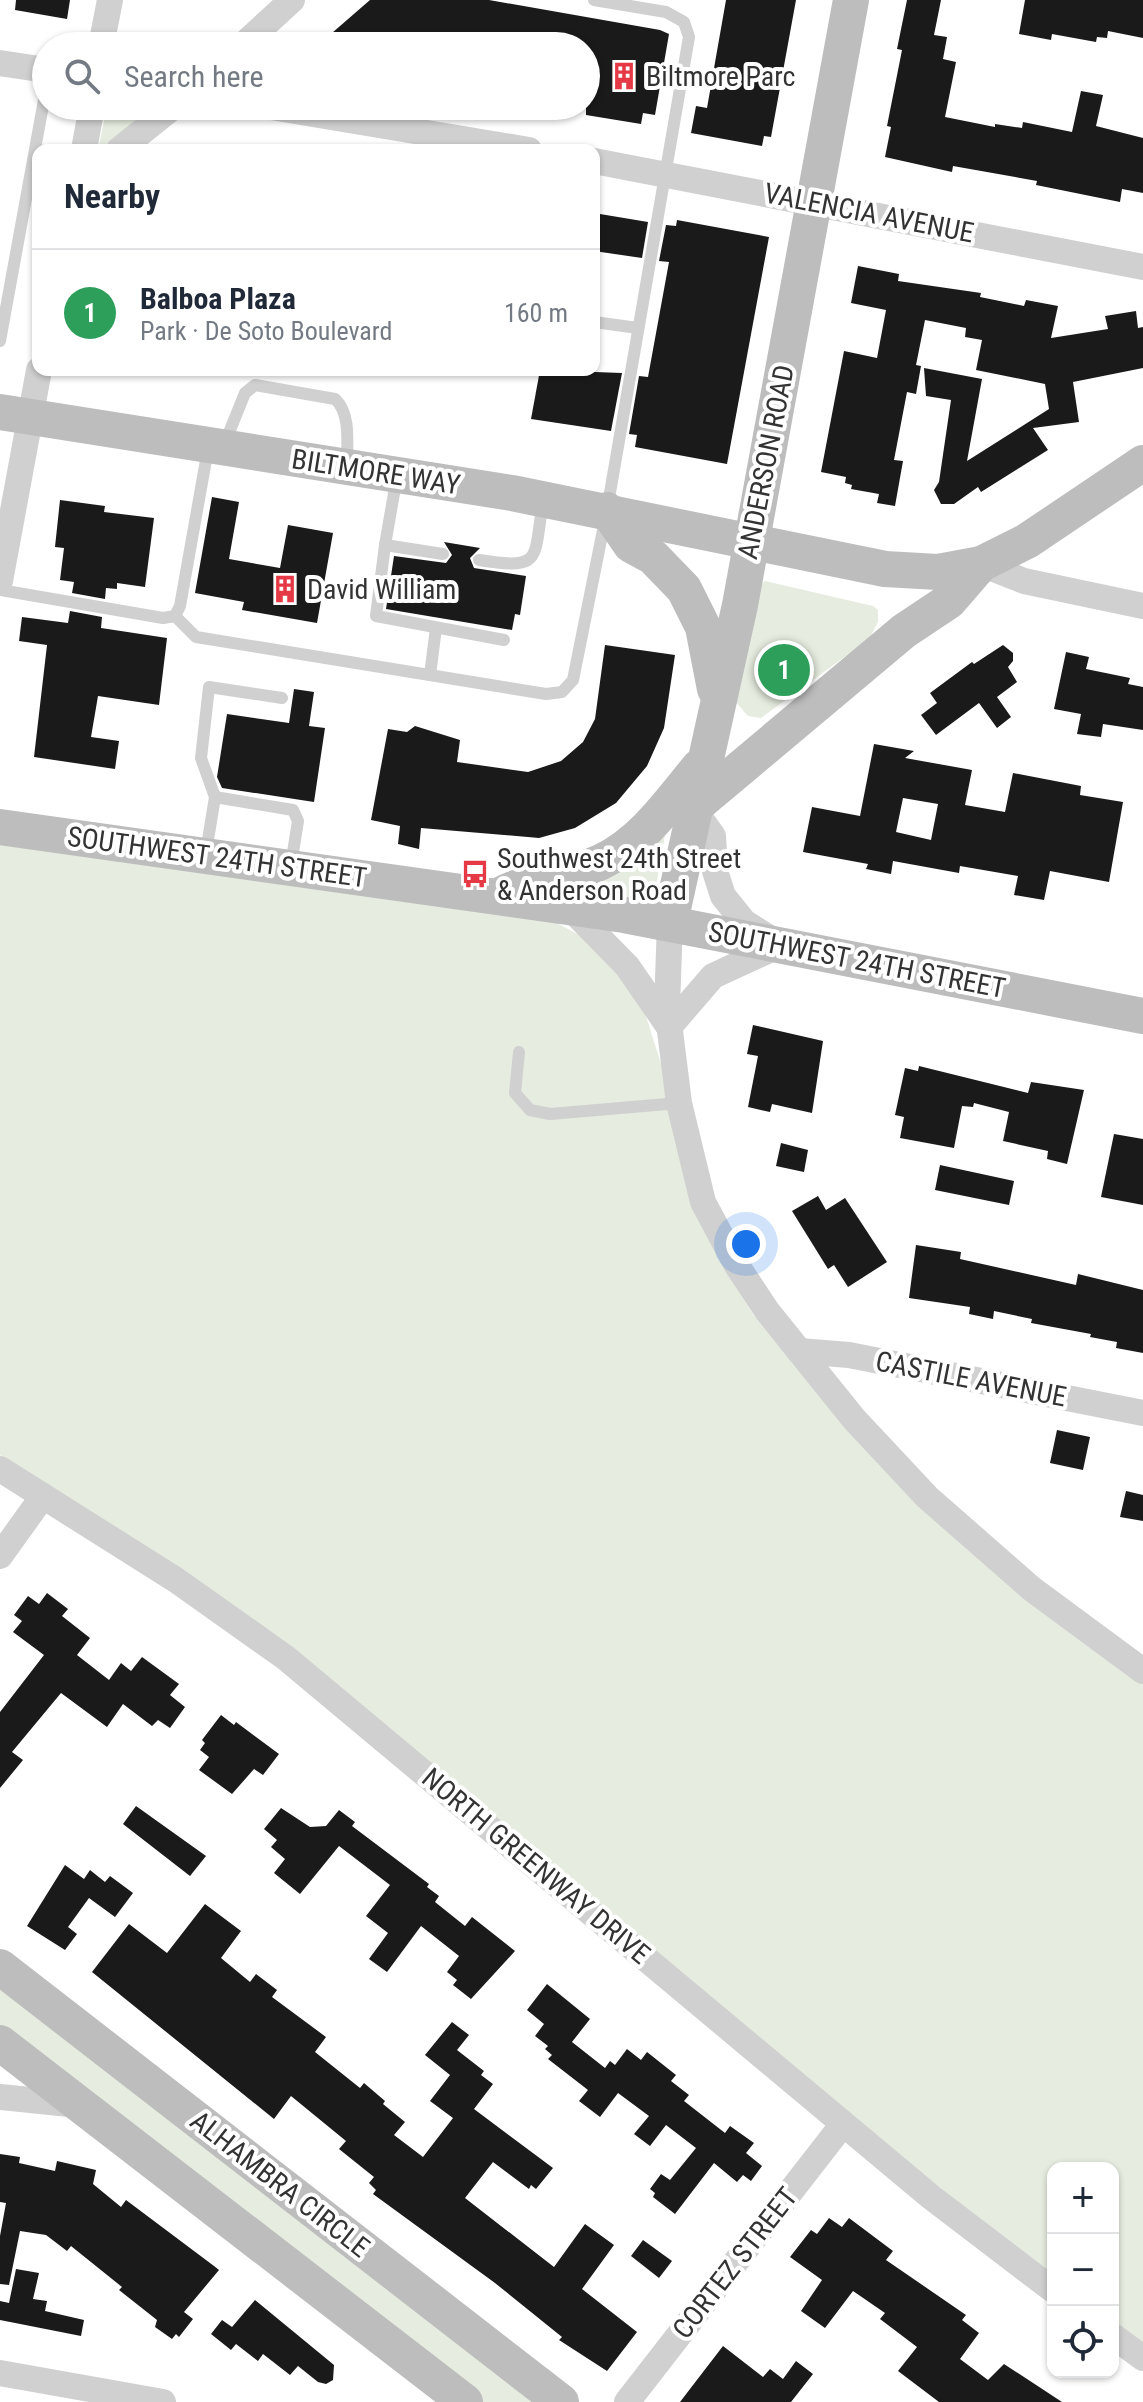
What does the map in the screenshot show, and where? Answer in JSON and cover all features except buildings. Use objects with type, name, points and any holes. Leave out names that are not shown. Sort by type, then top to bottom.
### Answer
[{"type":"street","points":[[104,32],[110,0]]},
{"type":"street","points":[[257,32],[292,0]]},
{"type":"street","name":"ANDERSON ROAD","points":[[670,922],[751,540],[851,0]]},
{"type":"street","points":[[1,69],[32,70]]},
{"type":"street","points":[[85,144],[89,120]]},
{"type":"street","points":[[126,144],[156,120]]},
{"type":"street","points":[[349,120],[493,144]]},
{"type":"street","name":"VALENCIA AVENUE","points":[[600,162],[1143,267]]},
{"type":"street","points":[[0,581],[15,415],[36,376]]},
{"type":"street","name":"BILTMORE WAY","points":[[15,415],[607,510],[912,573],[981,564]]},
{"type":"street","points":[[669,1027],[713,976],[780,945],[732,910],[718,885],[713,836],[693,808],[894,639],[949,601],[981,564],[1027,541],[1143,463]]},
{"type":"street","points":[[607,510],[631,545],[653,557],[684,589],[703,627],[718,703]]},
{"type":"street","points":[[981,564],[1024,581],[1143,606]]},
{"type":"street","points":[[498,897],[523,883],[601,862],[625,848],[647,829],[705,759]]},
{"type":"street","name":"SOUTHWEST 24TH STREET","points":[[0,827],[670,922],[1143,1016]]},
{"type":"street","points":[[569,907],[621,959],[669,1027]]},
{"type":"street","points":[[670,922],[666,970],[669,1027],[679,1103],[696,1179],[713,1224],[750,1287],[874,1443],[927,1497],[1032,1589],[1143,1671]]},
{"type":"street","name":"CASTILE AVENUE","points":[[799,1351],[849,1355],[1143,1413]]},
{"type":"street","name":"NORTH GREENWAY DRIVE","points":[[0,1469],[188,1588],[286,1658],[843,2124],[1047,2285]]},
{"type":"street","points":[[0,1556],[43,1496]]},
{"type":"street","name":"ALHAMBRA CIRCLE","points":[[0,1967],[561,2402]]},
{"type":"street","points":[[0,2043],[465,2402]]},
{"type":"street","points":[[0,2097],[79,2105]]},
{"type":"street","name":"CORTEZ STREET","points":[[627,2402],[843,2124]]},
{"type":"street","points":[[1119,2340],[1143,2358]]},
{"type":"street","points":[[0,2373],[163,2402]]},
{"type":"lane","points":[[175,616],[196,637],[546,694],[562,692],[573,680],[607,510],[689,37],[684,22],[666,12],[594,0]]},
{"type":"lane","points":[[36,144],[41,120]]},
{"type":"lane","points":[[1,345],[32,169]]},
{"type":"lane","points":[[600,323],[638,328]]},
{"type":"lane","points":[[175,616],[180,606],[216,446],[245,393],[255,385],[335,399],[340,403],[346,426],[347,467]]},
{"type":"lane","points":[[397,475],[376,616],[504,640]]},
{"type":"lane","points":[[479,560],[517,566],[531,558],[544,499]]},
{"type":"lane","points":[[385,545],[443,554]]},
{"type":"lane","points":[[0,590],[163,618],[175,616]]},
{"type":"lane","points":[[430,675],[436,628]]},
{"type":"lane","points":[[205,855],[215,797],[201,758],[209,687],[282,698]]},
{"type":"lane","points":[[215,797],[293,810],[298,821],[290,867]]},
{"type":"lane","points":[[519,1052],[515,1093],[530,1110],[550,1114],[679,1103]]},
{"type":"shaded area","points":[[104,120],[143,120],[107,144],[99,144]]},
{"type":"shaded area","points":[[765,581],[873,606],[878,610],[878,622],[869,639],[761,718],[748,716],[735,701],[758,587]]},
{"type":"shaded area","points":[[667,824],[653,902],[549,887]]},
{"type":"shaded area","points":[[0,840],[541,915],[591,941],[610,959],[644,1010],[663,1070],[694,1205],[720,1262],[754,1316],[867,1450],[1143,1682],[1143,2345],[1119,2327],[1119,2162],[1047,2162],[1047,2273],[113,1527],[0,1455]]},
{"type":"shaded area","points":[[0,1980],[548,2402],[482,2402],[0,2025]]},
{"type":"place","name":"Biltmore Parc","points":[[624,76]]},
{"type":"place","name":"David William","points":[[285,589]]},
{"type":"place","name":"Balboa Plaza","points":[[784,670]]},
{"type":"place","name":"Southwest 24th Street & Anderson Road","points":[[475,874]]}]
